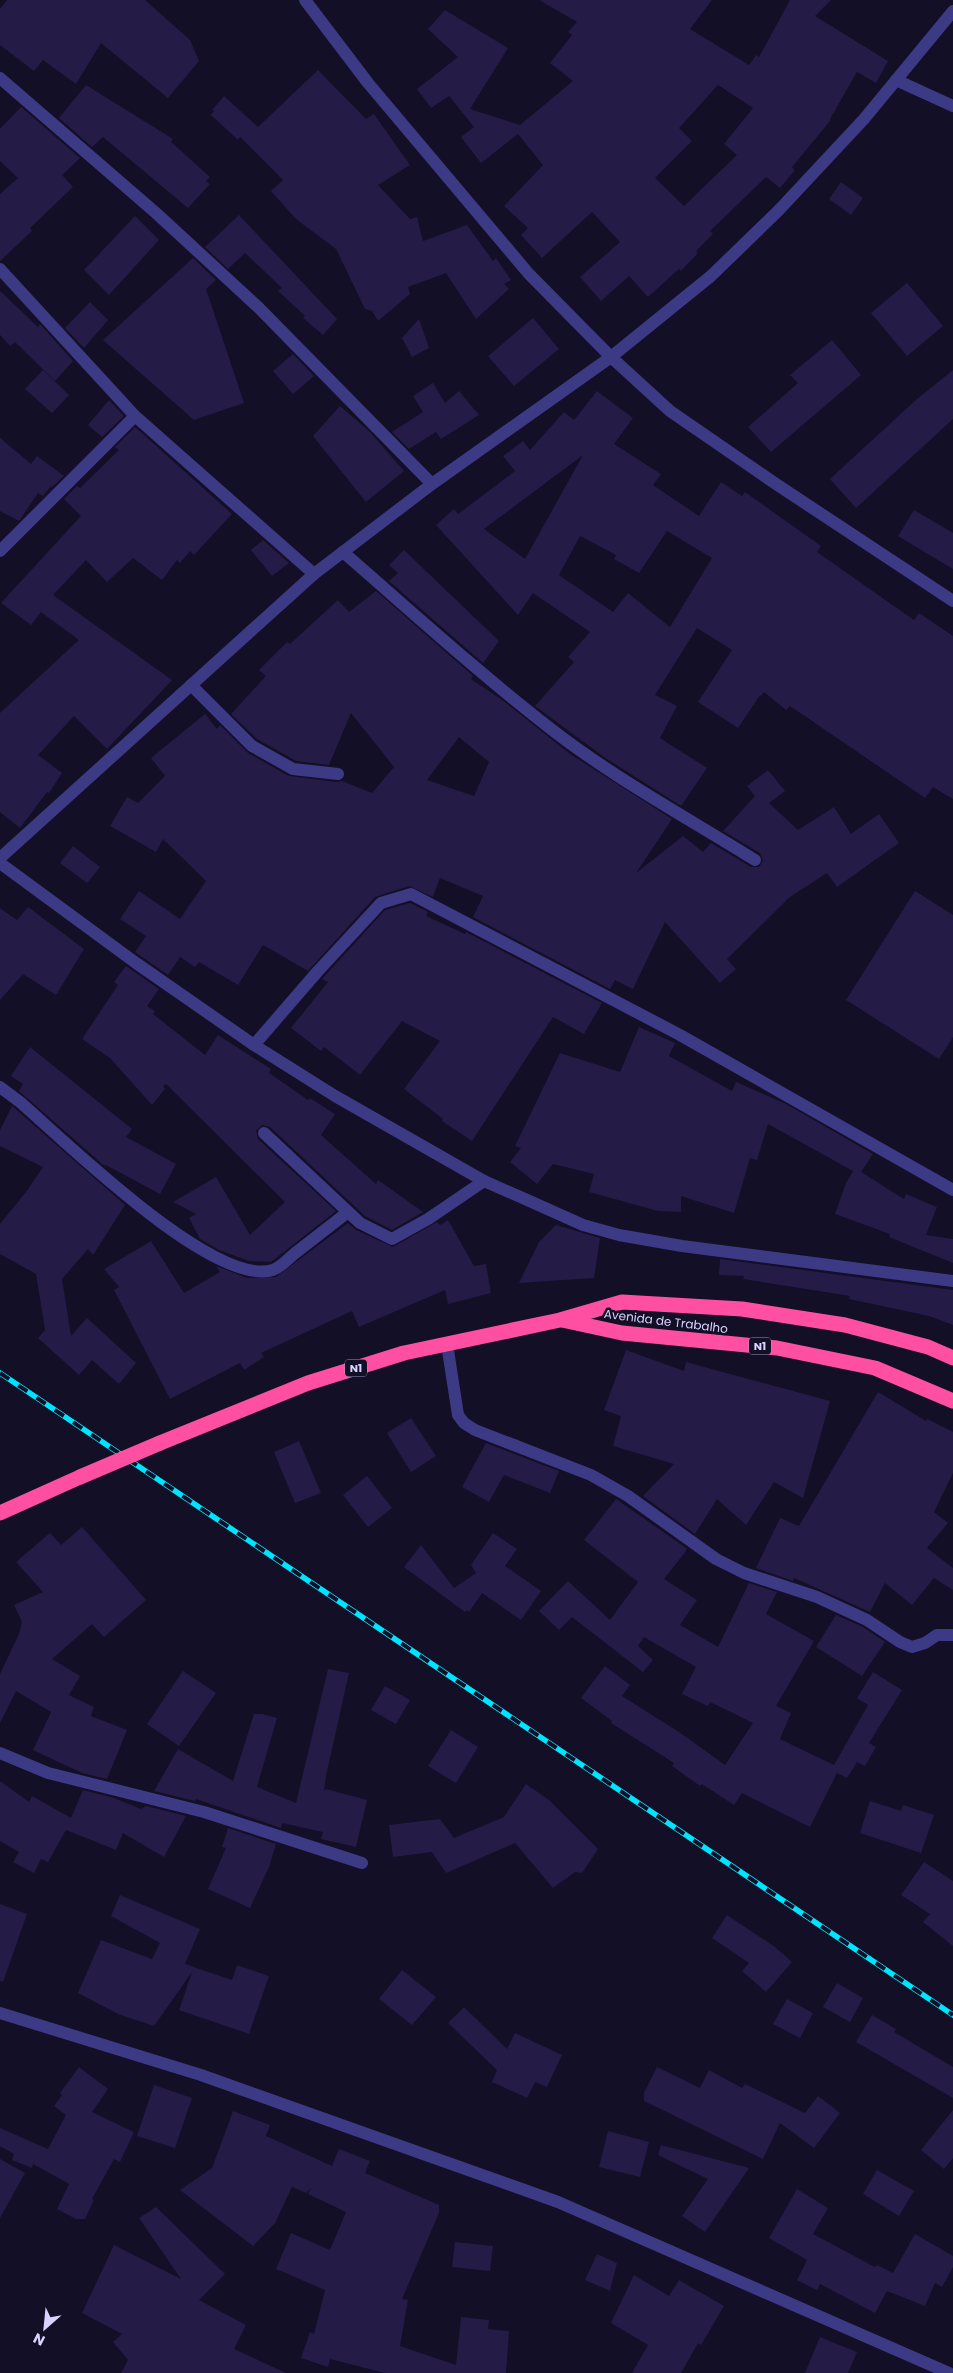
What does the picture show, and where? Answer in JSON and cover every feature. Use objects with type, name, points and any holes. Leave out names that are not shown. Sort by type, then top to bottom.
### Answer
[{"type":"highway","name":"Avenida de Trabalho","points":[[560,1320],[622,1302],[742,1309],[845,1325],[928,1346],[953,1358]]},
{"type":"highway","name":"N1","points":[[0,1513],[80,1476],[308,1383],[404,1353],[560,1320]]},
{"type":"highway","name":"Avenida de Trabalho","points":[[560,1320],[622,1333],[777,1348],[875,1368],[953,1401]]},
{"type":"street","points":[[305,0],[368,83],[529,274],[611,357],[670,411],[776,484],[953,601]]},
{"type":"street","points":[[0,858],[314,574],[432,484],[611,357],[718,269],[785,203],[864,119],[953,10]]},
{"type":"street","points":[[0,78],[156,214],[258,307],[432,484]]},
{"type":"street","points":[[896,80],[953,106]]},
{"type":"street","points":[[0,269],[135,416],[314,574]]},
{"type":"street","points":[[0,551],[135,416]]},
{"type":"street","points":[[344,552],[552,730],[629,782],[754,860]]},
{"type":"street","points":[[191,685],[252,746],[294,769],[338,774]]},
{"type":"street","points":[[0,863],[136,963],[254,1046],[336,1096],[484,1181],[583,1225],[619,1235],[682,1246],[953,1281]]},
{"type":"street","points":[[254,1046],[318,971],[381,902],[411,894],[680,1035],[953,1190]]},
{"type":"street","points":[[0,1087],[20,1102],[146,1212],[173,1232],[226,1262],[256,1273],[275,1269],[348,1212]]},
{"type":"street","points":[[264,1133],[360,1223],[392,1239],[428,1219],[484,1181]]},
{"type":"street","points":[[447,1344],[458,1415],[464,1423],[475,1430],[591,1475],[628,1496],[716,1559],[744,1573],[817,1597],[867,1620],[900,1642],[912,1647],[925,1643],[937,1635],[953,1635]]},
{"type":"street","points":[[0,1753],[48,1773],[204,1812],[362,1863]]},
{"type":"street","points":[[0,2013],[201,2075],[558,2202],[949,2373]]},
{"type":"building","points":[[7,0],[145,0],[190,40],[199,61],[168,98],[101,43],[76,84],[43,60],[34,71],[0,45],[0,9]]},
{"type":"building","points":[[539,0],[712,0],[690,29],[749,65],[756,55],[759,57],[790,0],[831,0],[815,16],[888,61],[876,83],[857,72],[831,120],[792,167],[795,170],[780,188],[766,177],[710,231],[713,234],[696,251],[698,253],[681,271],[679,269],[648,297],[629,276],[601,301],[580,277],[620,242],[592,212],[542,258],[521,235],[528,228],[504,206],[543,165],[518,134],[481,163],[461,137],[474,127],[449,96],[431,108],[417,89],[458,57],[428,29],[445,10],[508,48],[470,109],[520,125],[573,81],[550,63],[572,35],[568,32],[577,22]],"holes":[[[718,85],[753,108],[724,144],[737,155],[684,206],[655,178],[692,141],[679,128]]]},
{"type":"building","points":[[318,70],[366,119],[374,114],[410,165],[378,185],[410,219],[417,217],[423,241],[467,225],[493,261],[496,258],[511,280],[504,284],[509,289],[476,319],[446,273],[408,287],[410,294],[378,321],[372,311],[365,309],[336,249],[296,219],[271,191],[283,180],[240,137],[238,140],[211,115],[214,111],[212,110],[224,96],[258,127]]},
{"type":"building","points":[[86,85],[173,139],[171,142],[210,177],[206,181],[210,184],[188,208],[103,137],[92,147],[59,118]]},
{"type":"building","points":[[21,107],[80,158],[62,175],[73,187],[30,228],[32,231],[0,261],[0,194],[18,178],[0,161],[0,129]]},
{"type":"building","points":[[841,182],[863,198],[851,215],[829,199]]},
{"type":"building","points":[[239,215],[337,319],[323,335],[303,318],[305,316],[278,291],[282,288],[245,253],[228,269],[205,247]]},
{"type":"building","points":[[135,216],[159,240],[109,295],[84,270]]},
{"type":"building","points":[[193,258],[216,280],[206,289],[244,403],[194,420],[103,340]]},
{"type":"building","points":[[907,283],[943,326],[907,356],[871,313]]},
{"type":"building","points":[[0,291],[38,327],[40,324],[73,361],[55,381],[15,342],[10,346],[0,335]]},
{"type":"building","points":[[90,302],[108,320],[84,348],[65,328]]},
{"type":"building","points":[[533,318],[559,349],[514,386],[488,356]]},
{"type":"building","points":[[419,319],[429,348],[412,357],[402,338]]},
{"type":"building","points":[[832,340],[861,375],[771,452],[748,427],[798,383],[790,375]]},
{"type":"building","points":[[293,354],[314,376],[293,394],[273,371]]},
{"type":"building","points":[[43,370],[69,395],[52,413],[25,389]]},
{"type":"building","points":[[953,370],[953,419],[856,508],[830,479],[917,399]]},
{"type":"building","points":[[433,383],[445,403],[459,391],[479,415],[441,439],[436,432],[409,449],[392,432],[423,412],[413,396]]},
{"type":"building","points":[[597,391],[633,418],[614,444],[661,474],[653,485],[699,516],[721,482],[742,496],[745,492],[821,546],[817,552],[914,620],[919,613],[953,636],[953,799],[933,787],[925,798],[790,706],[786,710],[764,692],[738,728],[698,702],[732,650],[697,628],[655,695],[677,706],[660,738],[707,768],[681,806],[604,757],[535,706],[574,662],[568,657],[590,632],[533,593],[518,615],[436,525],[454,509],[458,514],[515,471],[503,456],[523,441],[530,450],[564,412],[574,420]],"holes":[[[583,455],[525,559],[484,529]],[[667,531],[712,558],[670,627],[628,593],[613,612],[559,575],[580,536],[616,555],[614,559],[639,573]]]},
{"type":"building","points":[[109,400],[124,416],[102,437],[88,425]]},
{"type":"building","points":[[340,406],[370,432],[404,471],[366,502],[313,436]]},
{"type":"building","points":[[135,427],[232,514],[194,555],[190,551],[180,563],[177,560],[162,580],[133,558],[107,582],[86,560],[53,595],[172,680],[107,749],[74,716],[38,755],[62,773],[49,793],[47,792],[20,828],[0,812],[0,713],[79,640],[41,612],[31,625],[1,603],[81,516],[64,499],[77,486],[80,488],[119,450],[115,447]]},
{"type":"building","points":[[0,438],[31,464],[37,456],[64,476],[51,486],[43,496],[38,493],[19,521],[0,511]]},
{"type":"building","points":[[914,510],[953,533],[953,569],[898,536]]},
{"type":"building","points":[[263,540],[289,563],[272,576],[251,550]]},
{"type":"building","points":[[404,550],[499,641],[483,663],[389,581],[398,573],[389,565]]},
{"type":"building","points":[[376,591],[473,676],[471,679],[502,700],[570,754],[672,819],[636,873],[683,836],[703,852],[711,843],[751,867],[759,867],[763,861],[760,853],[723,831],[755,796],[747,786],[768,770],[785,791],[769,803],[798,830],[834,807],[851,834],[879,814],[899,843],[837,887],[827,873],[790,897],[727,959],[736,969],[720,983],[665,922],[633,989],[615,980],[610,989],[473,917],[483,896],[440,878],[433,897],[409,886],[375,897],[308,971],[263,945],[238,985],[199,962],[195,967],[180,957],[168,975],[135,952],[146,936],[120,919],[139,891],[180,919],[206,881],[163,839],[156,852],[110,826],[127,797],[138,803],[165,776],[151,758],[205,714],[217,729],[220,725],[248,753],[289,776],[342,781],[372,793],[394,767],[351,713],[329,765],[296,761],[257,739],[231,714],[266,676],[259,670],[287,642],[290,644],[338,600],[349,612]],"holes":[[[459,737],[489,762],[474,796],[427,780]]]},
{"type":"building","points":[[73,846],[100,867],[87,883],[60,863]]},
{"type":"building","points":[[915,891],[953,915],[953,1037],[939,1059],[846,1000]]},
{"type":"building","points":[[410,903],[428,912],[426,916],[465,934],[466,932],[602,1003],[584,1034],[553,1017],[472,1141],[442,1121],[443,1119],[404,1089],[440,1041],[402,1021],[360,1075],[324,1047],[321,1051],[291,1028],[328,982],[322,979],[385,910]]},
{"type":"building","points":[[28,907],[84,949],[56,995],[23,974],[0,1000],[0,908],[17,920]]},
{"type":"building","points":[[126,966],[159,989],[147,1006],[155,1011],[153,1014],[205,1055],[218,1035],[271,1069],[269,1073],[308,1100],[310,1098],[335,1114],[321,1135],[376,1184],[378,1180],[423,1212],[392,1230],[365,1216],[270,1127],[262,1125],[256,1131],[258,1139],[336,1211],[271,1262],[249,1261],[219,1250],[200,1239],[189,1218],[196,1214],[173,1202],[216,1177],[250,1235],[285,1202],[166,1084],[163,1086],[165,1089],[152,1105],[110,1058],[82,1039],[118,985],[114,982]]},
{"type":"building","points":[[639,1027],[675,1043],[669,1056],[732,1091],[736,1082],[786,1104],[873,1154],[861,1172],[904,1199],[906,1194],[937,1207],[926,1235],[953,1239],[953,1263],[889,1237],[890,1234],[835,1214],[846,1183],[853,1171],[768,1124],[757,1160],[750,1158],[734,1213],[681,1196],[681,1212],[658,1211],[589,1192],[594,1174],[553,1164],[537,1184],[510,1162],[521,1148],[515,1146],[560,1053],[620,1072]]},
{"type":"building","points":[[30,1047],[132,1129],[126,1137],[176,1164],[160,1194],[104,1164],[107,1168],[19,1091],[23,1084],[11,1076]]},
{"type":"building","points":[[12,1106],[125,1205],[93,1255],[88,1249],[62,1279],[71,1336],[87,1318],[136,1363],[119,1384],[92,1360],[79,1375],[38,1338],[45,1330],[36,1274],[0,1254],[0,1224],[43,1167],[0,1146],[0,1130]]},
{"type":"building","points":[[448,1220],[474,1266],[486,1264],[491,1293],[448,1304],[445,1290],[359,1327],[352,1311],[261,1353],[264,1357],[244,1370],[240,1363],[170,1399],[114,1290],[119,1287],[104,1269],[151,1241],[184,1293],[220,1272],[216,1266],[247,1278],[276,1277],[348,1223],[356,1230],[393,1247],[437,1222],[440,1225]]},
{"type":"building","points":[[556,1225],[600,1238],[594,1278],[519,1283],[539,1242]]},
{"type":"building","points":[[720,1259],[953,1290],[953,1325],[929,1316],[849,1299],[850,1296],[743,1279],[744,1276],[719,1275]]},
{"type":"building","points":[[626,1350],[684,1371],[686,1362],[830,1401],[803,1498],[774,1482],[746,1525],[717,1499],[695,1534],[643,1496],[674,1464],[613,1446],[621,1416],[604,1410]]},
{"type":"building","points":[[878,1392],[926,1421],[927,1419],[953,1432],[953,1473],[934,1512],[948,1523],[927,1548],[953,1568],[953,1590],[934,1578],[912,1605],[885,1583],[870,1612],[794,1578],[793,1581],[756,1568],[780,1518],[799,1526]]},
{"type":"building","points":[[411,1418],[436,1456],[411,1472],[387,1433]]},
{"type":"building","points":[[299,1441],[321,1493],[295,1503],[274,1452]]},
{"type":"building","points":[[486,1443],[559,1471],[550,1493],[504,1475],[489,1502],[462,1487]]},
{"type":"building","points":[[367,1476],[392,1508],[368,1527],[343,1495]]},
{"type":"building","points":[[616,1499],[686,1548],[686,1551],[664,1579],[697,1600],[680,1625],[718,1647],[749,1583],[777,1592],[766,1614],[814,1641],[776,1706],[791,1713],[780,1739],[834,1765],[868,1705],[857,1698],[873,1672],[902,1690],[869,1743],[876,1747],[865,1766],[857,1762],[847,1778],[837,1773],[810,1827],[742,1793],[734,1805],[702,1784],[700,1786],[672,1766],[674,1763],[611,1723],[612,1721],[581,1698],[605,1666],[630,1685],[622,1696],[679,1732],[725,1765],[753,1723],[710,1702],[708,1706],[682,1694],[696,1667],[644,1637],[638,1646],[653,1660],[643,1672],[572,1617],[559,1630],[539,1611],[568,1581],[610,1620],[638,1582],[584,1540]]},
{"type":"building","points":[[82,1527],[146,1600],[104,1637],[92,1624],[52,1659],[80,1676],[69,1695],[94,1707],[91,1716],[127,1730],[107,1779],[82,1773],[33,1750],[51,1712],[16,1691],[0,1723],[0,1674],[19,1634],[22,1622],[14,1605],[43,1592],[16,1562],[50,1533],[61,1545]]},
{"type":"building","points":[[493,1533],[517,1549],[505,1566],[541,1591],[521,1620],[482,1593],[469,1612],[467,1610],[465,1612],[404,1567],[421,1545],[454,1588],[476,1573],[471,1565]]},
{"type":"building","points":[[836,1615],[863,1627],[885,1642],[862,1676],[816,1647]]},
{"type":"building","points":[[328,1669],[349,1673],[324,1791],[326,1789],[367,1800],[356,1847],[321,1839],[323,1832],[282,1823],[281,1828],[196,1799],[195,1801],[154,1791],[178,1749],[233,1781],[254,1714],[262,1714],[277,1718],[257,1787],[296,1803]]},
{"type":"building","points":[[183,1671],[216,1693],[179,1746],[147,1724]]},
{"type":"building","points":[[385,1686],[410,1700],[396,1724],[371,1710]]},
{"type":"building","points":[[451,1730],[478,1747],[456,1783],[428,1766]]},
{"type":"building","points":[[0,1781],[29,1802],[32,1796],[71,1818],[83,1790],[114,1798],[141,1809],[146,1806],[186,1816],[164,1857],[123,1833],[116,1850],[66,1830],[48,1862],[41,1859],[34,1873],[13,1862],[19,1852],[0,1841]]},
{"type":"building","points":[[526,1784],[549,1800],[598,1849],[582,1873],[575,1872],[553,1888],[515,1843],[446,1873],[432,1852],[393,1857],[389,1825],[440,1819],[454,1838],[504,1817]]},
{"type":"building","points":[[870,1801],[901,1811],[903,1805],[934,1815],[921,1853],[860,1833]]},
{"type":"building","points":[[228,1828],[276,1844],[269,1867],[250,1908],[208,1889],[226,1848],[222,1847]]},
{"type":"building","points":[[924,1862],[953,1881],[953,1946],[923,1922],[930,1914],[901,1895]]},
{"type":"building","points":[[120,1895],[200,1929],[185,1964],[232,1980],[237,1965],[269,1976],[249,2034],[179,2010],[192,1972],[154,2026],[118,2014],[78,1993],[101,1940],[152,1959],[160,1943],[111,1916]]},
{"type":"building","points":[[0,1904],[27,1914],[3,1982],[0,1981]]},
{"type":"building","points":[[727,1915],[775,1947],[792,1962],[766,1992],[742,1971],[749,1963],[712,1938]]},
{"type":"building","points":[[402,1970],[436,1997],[412,2025],[379,1999]]},
{"type":"building","points":[[837,1983],[863,1998],[850,2022],[823,2007]]},
{"type":"building","points":[[787,1999],[813,2013],[800,2038],[773,2024]]},
{"type":"building","points":[[464,2007],[507,2049],[515,2033],[562,2055],[547,2087],[535,2082],[527,2098],[492,2082],[497,2070],[448,2023]]},
{"type":"building","points":[[872,2015],[896,2029],[894,2032],[953,2067],[953,2098],[856,2042]]},
{"type":"building","points":[[79,2067],[108,2089],[92,2112],[134,2132],[120,2162],[114,2159],[92,2199],[94,2200],[85,2219],[76,2219],[57,2209],[69,2184],[33,2164],[32,2168],[12,2160],[14,2154],[0,2146],[0,2128],[48,2149],[66,2115],[54,2106],[62,2095],[60,2093]]},
{"type":"building","points":[[657,2067],[700,2088],[709,2070],[742,2088],[745,2084],[805,2113],[818,2096],[840,2113],[814,2148],[780,2123],[763,2159],[644,2101],[644,2093]]},
{"type":"building","points":[[154,2085],[192,2098],[175,2148],[137,2136]]},
{"type":"building","points":[[953,2110],[953,2158],[944,2169],[921,2150]]},
{"type":"building","points":[[233,2111],[270,2125],[266,2136],[332,2166],[339,2149],[370,2161],[365,2173],[439,2205],[439,2213],[402,2299],[408,2300],[400,2346],[456,2365],[461,2317],[489,2320],[488,2329],[509,2331],[506,2373],[385,2373],[330,2359],[328,2367],[301,2358],[310,2332],[314,2334],[325,2290],[276,2269],[291,2233],[330,2250],[346,2212],[308,2194],[311,2188],[306,2193],[292,2187],[275,2223],[253,2246],[180,2190],[212,2168]]},
{"type":"building","points":[[608,2131],[649,2142],[640,2177],[599,2167]]},
{"type":"building","points":[[661,2145],[749,2168],[705,2232],[682,2216],[708,2179],[658,2155]]},
{"type":"building","points":[[0,2159],[25,2173],[0,2218]]},
{"type":"building","points":[[877,2170],[914,2191],[899,2216],[863,2194]]},
{"type":"building","points":[[797,2189],[828,2208],[813,2234],[875,2267],[877,2265],[893,2273],[915,2234],[953,2256],[953,2267],[942,2287],[935,2283],[925,2306],[887,2291],[875,2313],[820,2284],[817,2290],[797,2280],[807,2260],[769,2238]]},
{"type":"building","points":[[156,2207],[225,2274],[199,2300],[246,2325],[234,2349],[286,2373],[121,2373],[128,2360],[113,2342],[122,2334],[82,2313],[114,2245],[181,2279],[139,2218]]},
{"type":"building","points":[[455,2242],[493,2246],[490,2271],[452,2267]]},
{"type":"building","points":[[597,2254],[617,2263],[610,2291],[585,2280]]},
{"type":"building","points":[[634,2275],[669,2296],[679,2280],[724,2306],[701,2345],[698,2343],[681,2373],[632,2373],[648,2345],[611,2323]]},
{"type":"building","points":[[820,2337],[857,2352],[848,2373],[805,2373]]},
{"type":"railway","points":[[0,1373],[953,2015]]}]
